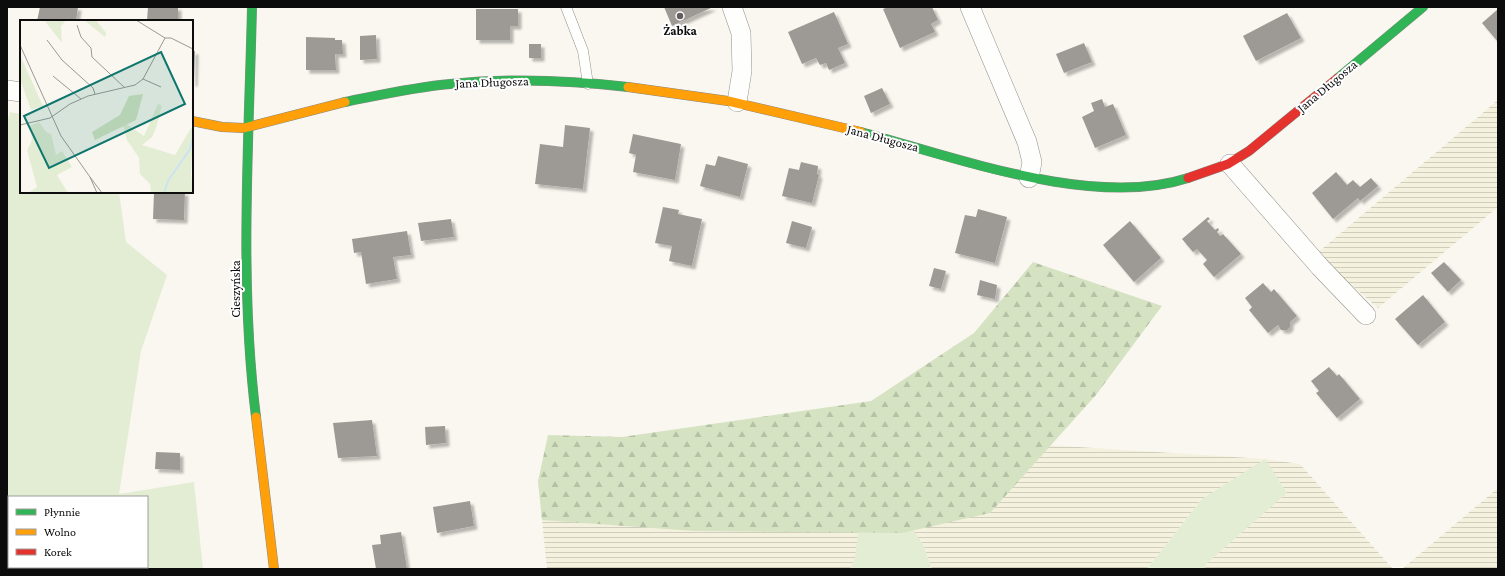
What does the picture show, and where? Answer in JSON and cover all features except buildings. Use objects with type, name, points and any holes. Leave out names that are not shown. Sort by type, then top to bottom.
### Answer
[{"type":"street","name":"Cieszyńska","points":[[252,7],[248,253],[249,363],[274,569]]},
{"type":"street","points":[[732,7],[741,33],[742,71],[737,102]]},
{"type":"street","points":[[970,7],[1027,142],[1032,162],[1029,178]]},
{"type":"street","name":"Jana Długosza","points":[[193,122],[228,128],[250,127],[281,117],[421,86],[467,82],[522,80],[588,84],[665,91],[737,102],[800,116],[1029,178],[1072,185],[1134,187],[1180,180],[1216,170],[1230,164],[1264,139],[1423,7]]},
{"type":"street","points":[[7,90],[20,92]]},
{"type":"street","points":[[1230,164],[1320,267],[1366,315]]},
{"type":"lane","points":[[566,7],[583,51],[588,84]]},
{"type":"shaded area","points":[[1498,100],[1498,207],[1378,308],[1316,254]]},
{"type":"shaded area","points":[[842,432],[1265,459],[1300,464],[1393,569],[1204,569],[1207,563],[1202,499],[1147,569],[932,569],[923,544],[855,558],[850,569],[547,569],[538,481]]},
{"type":"shaded area","points":[[1498,488],[1498,569],[1402,569]]},
{"type":"green space","points":[[10,112],[20,114],[20,193],[119,193],[126,242],[167,275],[141,351],[119,494],[194,482],[203,569],[7,569],[7,123]]},
{"type":"green space","points":[[1033,262],[1162,306],[1096,395],[990,513],[902,533],[694,531],[542,520],[538,481],[548,435],[622,437],[871,401],[974,333]]},
{"type":"green space","points":[[1265,459],[1287,493],[1207,563],[1204,569],[1147,569],[1202,499]]},
{"type":"green space","points":[[866,465],[923,544],[932,569],[850,569],[855,558]]},
{"type":"traffic: fast","points":[[252,7],[247,161],[246,263],[251,366],[256,417]]},
{"type":"traffic: fast","points":[[1338,78],[1423,7]]},
{"type":"traffic: fast","points":[[345,102],[424,87],[472,82],[517,80],[584,83],[628,87]]},
{"type":"traffic: fast","points":[[861,132],[981,166],[1068,184],[1110,187],[1151,186],[1188,178]]},
{"type":"traffic: slow","points":[[628,87],[728,101],[861,132]]},
{"type":"traffic: slow","points":[[193,121],[222,127],[244,128],[345,102]]},
{"type":"traffic: slow","points":[[256,417],[274,569]]},
{"type":"traffic: jam","points":[[1188,178],[1228,164],[1249,151],[1338,78]]},
{"type":"place","name":"Żabka","points":[[680,16]]}]
